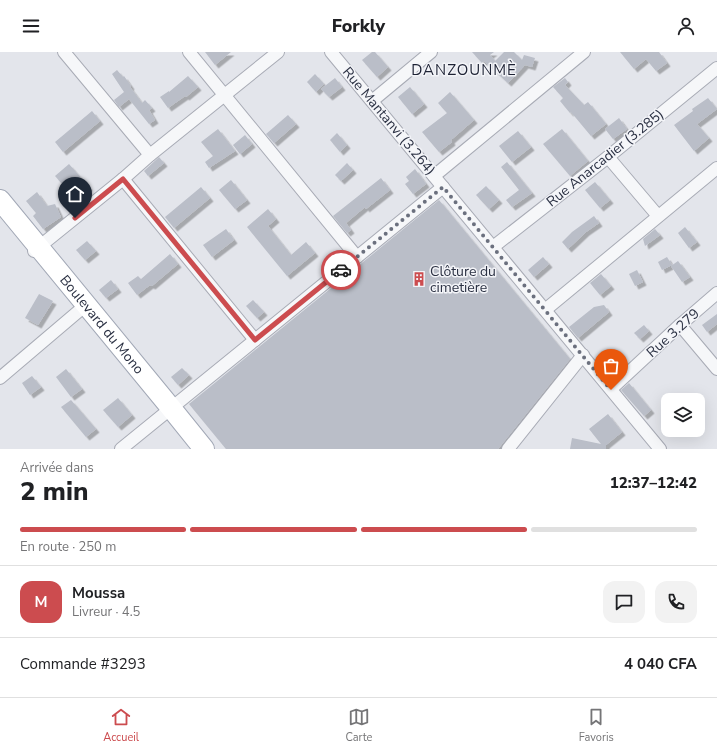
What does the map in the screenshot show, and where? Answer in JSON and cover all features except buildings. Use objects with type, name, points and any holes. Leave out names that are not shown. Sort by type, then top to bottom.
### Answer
[{"type":"main road","name":"Boulevard du Mono","points":[[0,200],[80,310],[204,449]]},
{"type":"main road","name":"Boulevard du Mono","points":[[0,212],[36,250],[168,410],[195,449]]},
{"type":"street","points":[[64,52],[150,155]]},
{"type":"street","points":[[189,52],[357,257]]},
{"type":"street","points":[[36,250],[150,155],[278,52]]},
{"type":"street","name":"Rue Mantanvi (3.264)","points":[[331,52],[660,449]]},
{"type":"street","points":[[372,101],[431,52]]},
{"type":"street","points":[[434,176],[584,52]]},
{"type":"street","name":"Rue Anarcadier (3.285)","points":[[493,247],[608,157],[717,68]]},
{"type":"street","points":[[608,157],[658,216]]},
{"type":"street","points":[[545,310],[717,168]]},
{"type":"street","points":[[123,179],[255,340]]},
{"type":"street","points":[[121,449],[443,187]]},
{"type":"street","name":"Rue 3.279","points":[[611,390],[680,325],[717,293]]},
{"type":"street","points":[[0,378],[80,310]]},
{"type":"street","points":[[680,325],[717,369]]},
{"type":"street","points":[[508,449],[583,355]]},
{"type":"way so far","points":[[341,270],[443,187],[611,390]]},
{"type":"place","name":"Clôture du cimetière","points":[[419,279]]},
{"type":"district","name":"DANZOUNMÈ","points":[[464,70]]},
{"type":"route","points":[[75,218],[123,179],[255,340],[341,270]]}]
